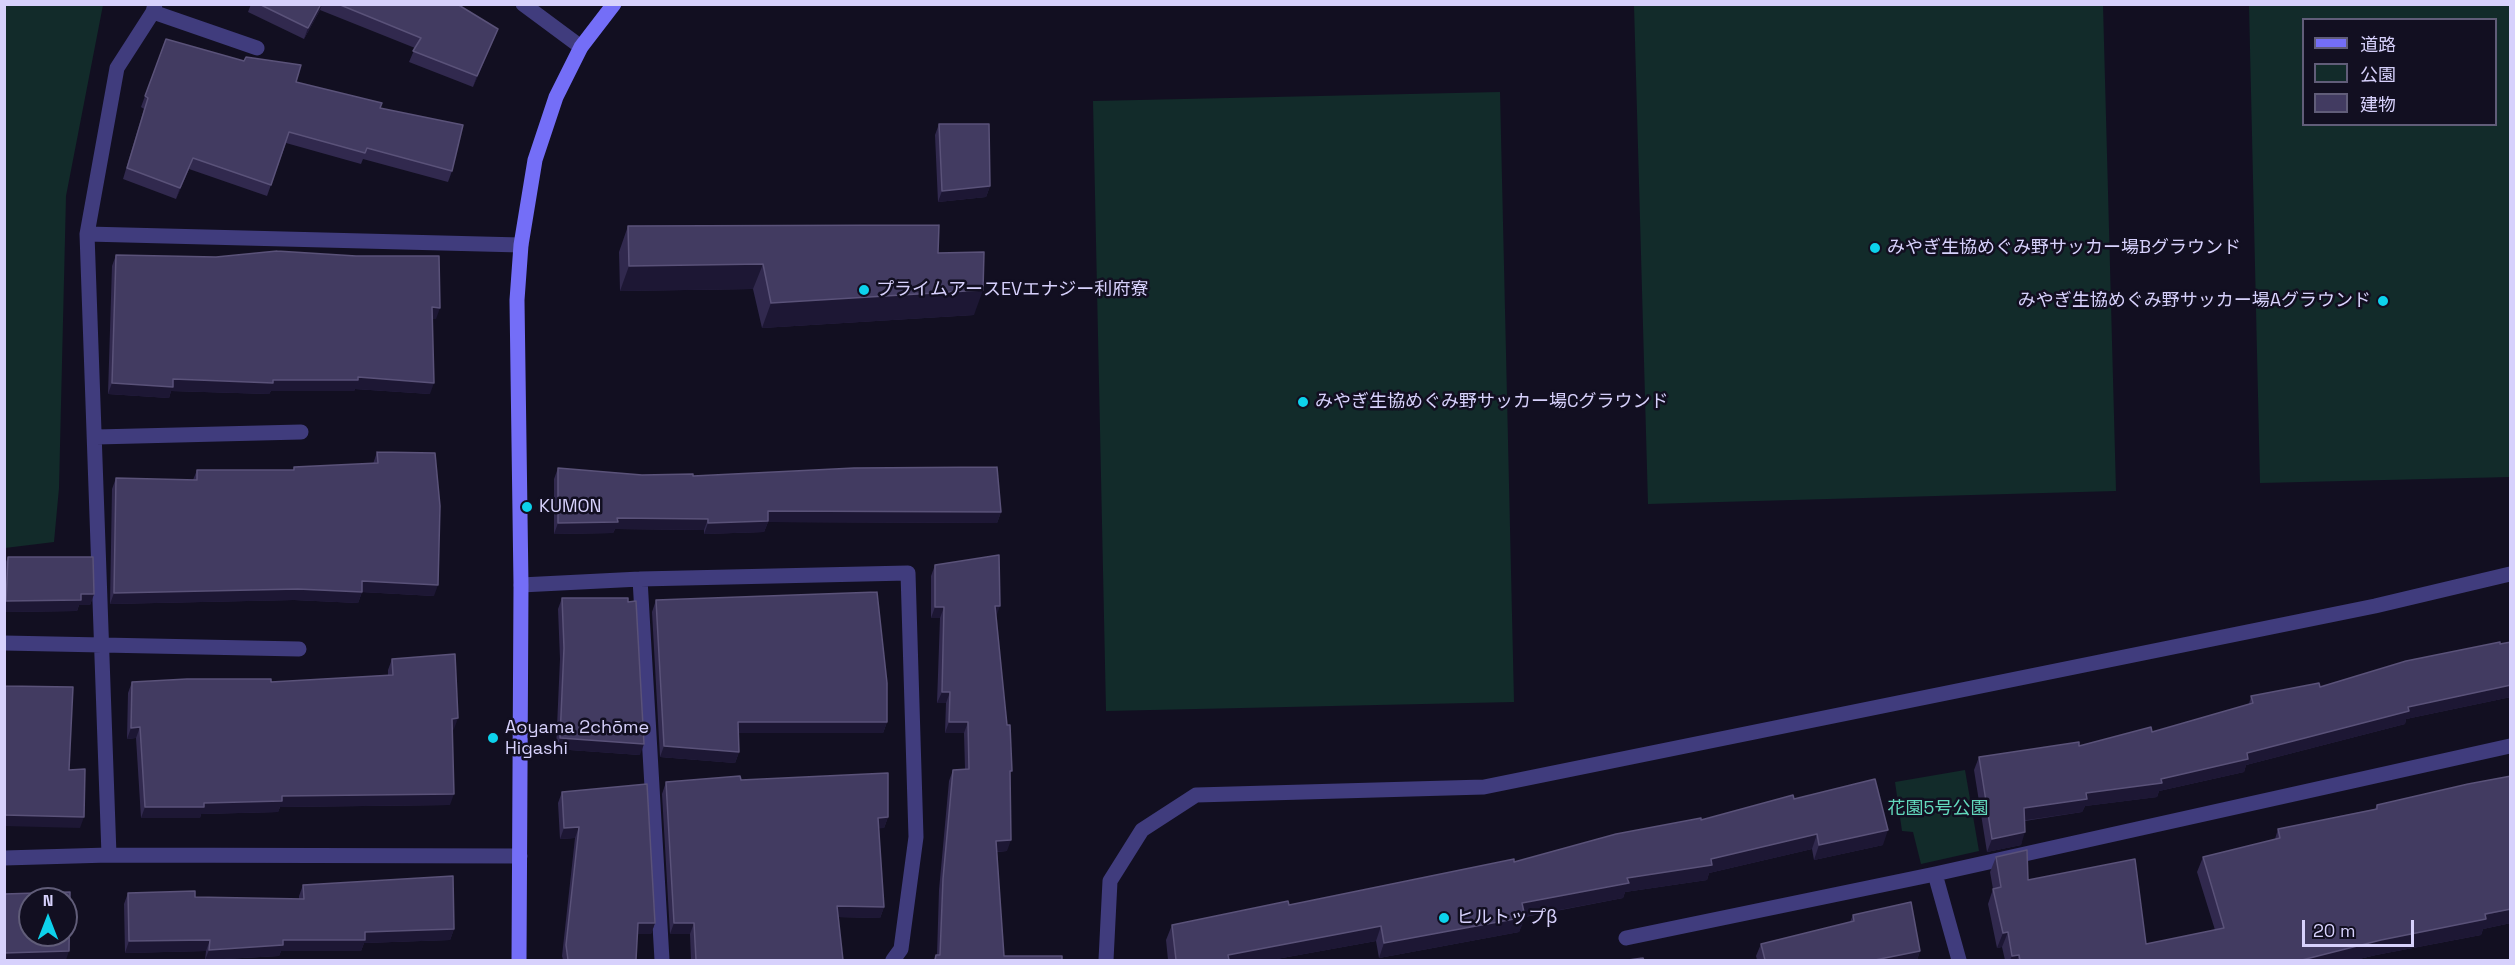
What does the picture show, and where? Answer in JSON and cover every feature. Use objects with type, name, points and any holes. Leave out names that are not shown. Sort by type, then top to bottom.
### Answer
[{"type":"street","points":[[523,4],[581,47]]},
{"type":"street","points":[[519,960],[521,585],[517,300],[521,245],[535,160],[556,98],[581,47],[614,4]]},
{"type":"street","points":[[109,855],[96,437],[87,234],[117,68],[154,8],[257,48]]},
{"type":"street","points":[[87,234],[521,245]]},
{"type":"street","points":[[96,437],[301,432]]},
{"type":"street","points":[[521,585],[640,579],[908,573],[916,837],[901,949],[893,960]]},
{"type":"street","points":[[1106,960],[1110,881],[1142,830],[1196,795],[1484,787],[2375,606],[2511,574]]},
{"type":"street","points":[[640,579],[662,960]]},
{"type":"street","points":[[4,643],[299,649]]},
{"type":"street","points":[[1626,938],[1935,874],[2511,746]]},
{"type":"street","points":[[4,858],[109,855],[520,856]]},
{"type":"street","points":[[1935,874],[1959,960]]},
{"type":"green space","points":[[4,5],[103,5],[66,196],[59,488],[54,542],[5,548]]},
{"type":"green space","name":"みやぎ生協めぐみ野サッカー場Bグラウンド","points":[[1634,5],[2103,5],[2116,491],[1648,504]]},
{"type":"green space","name":"みやぎ生協めぐみ野サッカー場Aグラウンド","points":[[2249,5],[2510,5],[2510,477],[2260,483]]},
{"type":"green space","name":"みやぎ生協めぐみ野サッカー場Cグラウンド","points":[[1500,92],[1514,702],[1106,711],[1093,101]]},
{"type":"green space","name":"花園5号公園","points":[[1965,770],[1979,851],[1921,864],[1913,832],[1902,831],[1895,782]]},
{"type":"building","points":[[259,4],[321,4],[308,28]]},
{"type":"building","points":[[338,4],[457,4],[498,29],[477,76],[413,51],[421,38]]},
{"type":"building","points":[[166,39],[244,61],[246,57],[301,65],[296,82],[382,103],[380,108],[463,125],[452,171],[367,148],[365,153],[289,132],[271,185],[193,158],[180,188],[127,168],[148,98],[145,96]]},
{"type":"building","points":[[939,124],[989,124],[990,186],[942,191]]},
{"type":"building","points":[[939,225],[938,253],[984,252],[983,290],[771,303],[763,264],[629,266],[628,226]]},
{"type":"building","points":[[277,251],[356,256],[439,256],[440,308],[432,307],[434,383],[358,377],[358,380],[273,380],[273,383],[173,379],[173,387],[112,383],[116,255],[216,257]]},
{"type":"building","points":[[377,452],[435,453],[440,506],[438,585],[362,581],[362,592],[298,589],[114,593],[116,478],[197,480],[197,470],[294,470],[294,467],[378,463]]},
{"type":"building","points":[[997,467],[1001,512],[768,511],[768,521],[708,523],[708,519],[617,518],[618,522],[558,523],[558,468],[642,475],[693,474],[693,476],[854,468]]},
{"type":"building","points":[[999,555],[1000,606],[995,606],[1007,725],[1010,725],[1012,771],[1010,771],[1011,840],[996,841],[1004,956],[1062,956],[1062,960],[935,960],[936,955],[940,955],[943,879],[953,770],[969,769],[968,722],[949,722],[950,692],[942,692],[944,607],[935,607],[935,565]]},
{"type":"building","points":[[8,557],[93,557],[94,594],[81,594],[81,600],[6,601]]},
{"type":"building","points":[[877,592],[887,683],[887,722],[738,722],[739,752],[664,746],[656,600]]},
{"type":"building","points":[[562,598],[628,598],[628,602],[636,601],[644,744],[560,738],[564,648]]},
{"type":"building","points":[[2500,642],[2500,644],[2511,642],[2511,685],[2408,707],[2409,711],[2247,753],[2248,759],[2161,779],[2162,783],[2086,793],[2087,799],[2024,808],[2025,832],[1992,839],[1979,757],[2079,742],[2079,746],[2151,727],[2152,732],[2253,703],[2251,696],[2319,683],[2320,687],[2406,661]]},
{"type":"building","points":[[455,654],[458,718],[452,719],[454,794],[282,796],[282,801],[204,803],[204,807],[145,807],[140,727],[131,728],[132,682],[187,679],[271,679],[271,682],[393,675],[392,659]]},
{"type":"building","points":[[4,682],[5,686],[73,687],[69,770],[85,769],[84,817],[4,815]]},
{"type":"building","points":[[888,773],[888,817],[878,818],[884,907],[837,906],[843,960],[696,960],[694,923],[674,923],[666,782],[740,776],[741,780]]},
{"type":"building","points":[[2511,776],[2511,909],[2485,914],[2486,919],[2381,940],[2302,960],[2020,960],[2019,955],[2012,956],[2008,932],[2003,933],[1993,889],[2001,887],[1996,857],[2027,850],[2028,880],[2135,859],[2146,944],[2224,928],[2203,857],[2280,838],[2278,829],[2377,809],[2377,805]]},
{"type":"building","points":[[1875,779],[1888,830],[1819,845],[1817,834],[1711,859],[1712,865],[1627,878],[1629,883],[1522,903],[1525,917],[1384,943],[1381,926],[1228,955],[1229,960],[1176,960],[1172,925],[1288,901],[1289,905],[1514,859],[1514,862],[1616,834],[1701,818],[1701,820],[1793,795],[1794,799]]},
{"type":"building","points":[[647,784],[655,923],[638,923],[636,960],[568,960],[566,945],[579,827],[564,828],[562,792]]},
{"type":"building","points":[[453,876],[454,929],[365,932],[365,940],[283,940],[283,945],[209,950],[210,940],[129,941],[128,893],[195,891],[195,897],[304,899],[303,885]]},
{"type":"building","points":[[4,894],[18,894],[18,947],[69,947],[69,951],[4,953]]},
{"type":"building","points":[[1911,902],[1920,951],[1875,960],[1765,960],[1761,944],[1854,921],[1853,915]]},
{"type":"place","name":"みやぎ生協めぐみ野サッカー場Bグラウンド","points":[[1875,248]]},
{"type":"place","name":"プライムアースEVエナジー利府寮","points":[[864,290]]},
{"type":"place","name":"みやぎ生協めぐみ野サッカー場Aグラウンド","points":[[2383,301]]},
{"type":"place","name":"みやぎ生協めぐみ野サッカー場Cグラウンド","points":[[1303,402]]},
{"type":"place","name":"KUMON","points":[[527,507]]},
{"type":"place","name":"Aoyama 2chōme Higashi","points":[[493,738]]},
{"type":"place","name":"ヒルトップβ","points":[[1444,918]]}]
